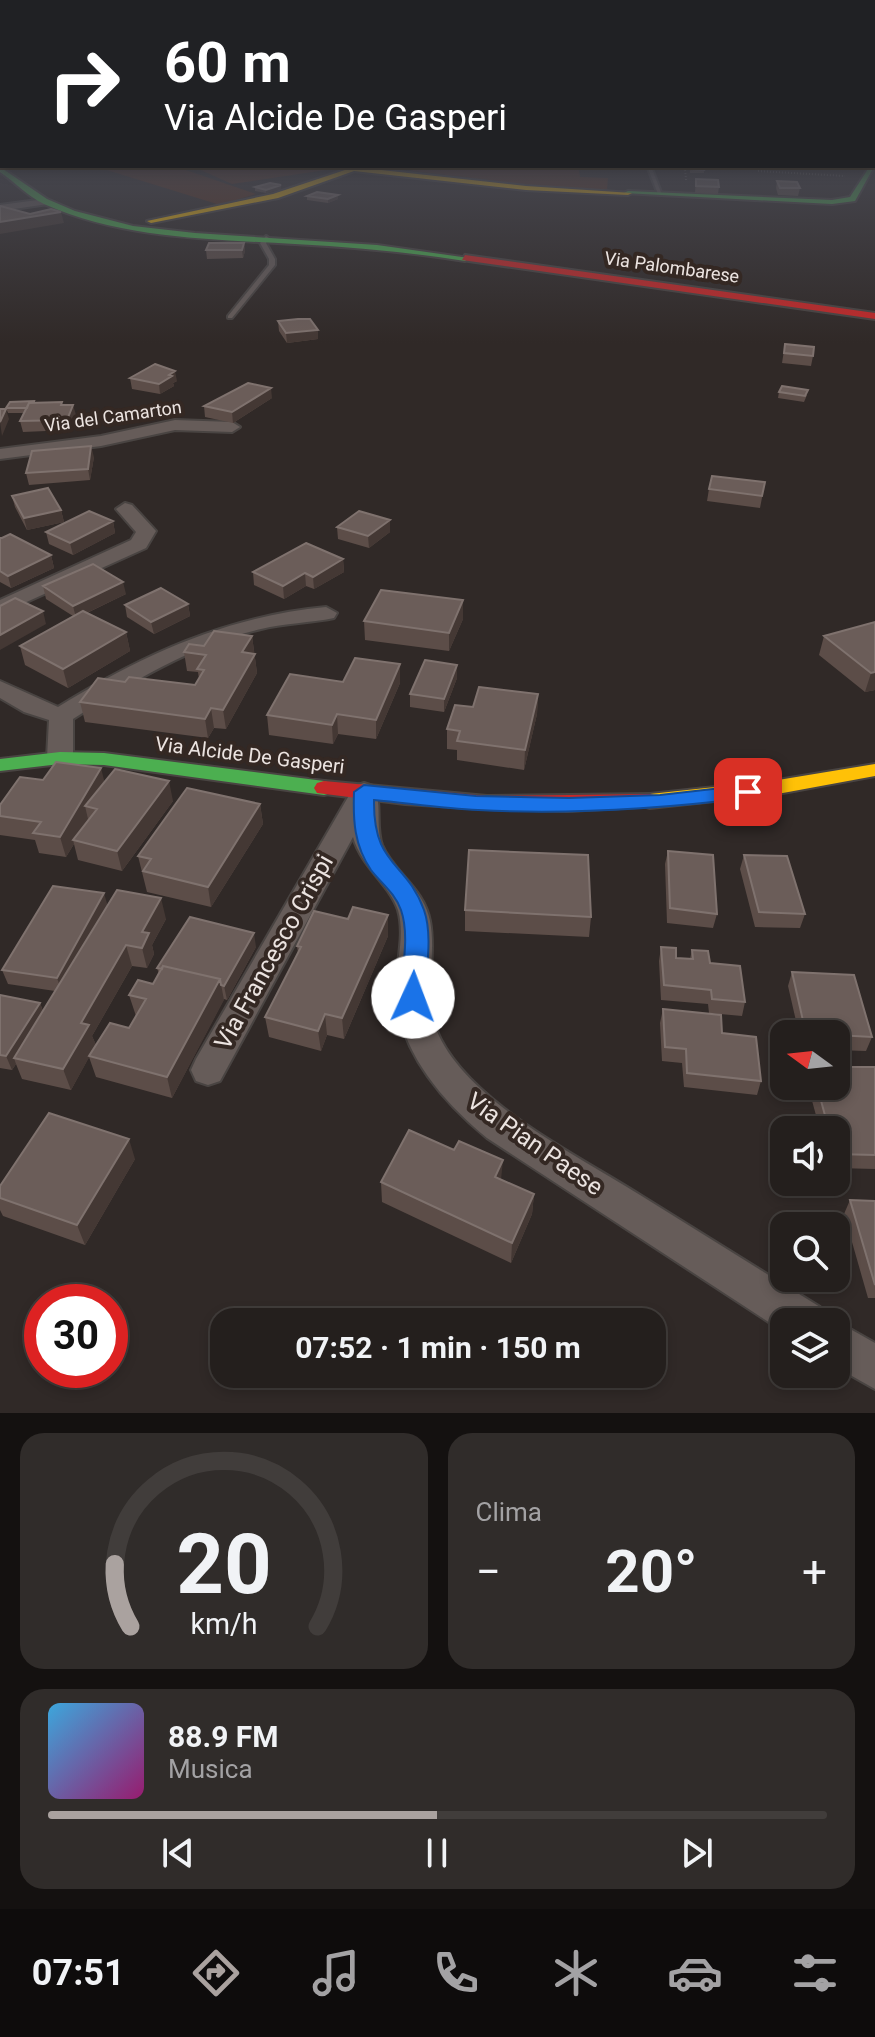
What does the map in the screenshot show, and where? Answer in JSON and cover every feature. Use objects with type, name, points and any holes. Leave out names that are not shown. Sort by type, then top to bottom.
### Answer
[{"type":"street","name":"Via Palombarese","points":[[78,212],[127,227],[383,246],[875,316]]},
{"type":"street","points":[[127,227],[192,212]]},
{"type":"street","name":"Via del Camarton","points":[[0,454],[108,440],[175,425],[232,427]]},
{"type":"street","points":[[0,608],[139,544],[146,531],[125,509]]},
{"type":"street","points":[[0,688],[32,707],[61,716],[130,672],[165,655],[268,619],[326,613]]},
{"type":"street","points":[[60,758],[61,716]]},
{"type":"street","name":"Via Alcide De Gasperi","points":[[0,765],[60,758],[124,761],[364,792],[495,804],[660,802],[721,796],[875,770]]},
{"type":"street","name":"Via Francesco Crispi","points":[[208,1070],[364,792]]},
{"type":"street","name":"Via Pian Paese","points":[[364,792],[363,819],[369,846],[379,864],[405,894],[413,912],[416,931],[413,997],[418,1021],[431,1052],[458,1090],[500,1126],[783,1308]]},
{"type":"street","points":[[850,1351],[875,1368]]},
{"type":"lane","points":[[230,317],[272,265],[273,260],[263,243],[266,238]]},
{"type":"building","points":[[0,212],[61,212],[0,222]]},
{"type":"building","points":[[209,243],[244,243],[242,250],[206,250]]},
{"type":"building","points":[[310,319],[318,330],[286,333],[278,321]]},
{"type":"building","points":[[785,344],[814,347],[813,356],[784,353]]},
{"type":"building","points":[[155,364],[175,371],[159,384],[130,378]]},
{"type":"building","points":[[248,383],[271,388],[232,412],[204,406]]},
{"type":"building","points":[[782,386],[808,390],[805,396],[779,392]]},
{"type":"building","points":[[34,401],[27,408],[6,408],[10,402]]},
{"type":"building","points":[[62,402],[61,405],[73,405],[67,420],[20,421],[29,403]]},
{"type":"building","points":[[91,446],[88,469],[26,473],[32,451]]},
{"type":"building","points":[[712,476],[765,482],[762,496],[709,489]]},
{"type":"building","points":[[48,488],[61,510],[24,518],[12,496]]},
{"type":"building","points":[[89,511],[113,521],[70,543],[46,532]]},
{"type":"building","points":[[359,511],[390,520],[368,536],[337,527]]},
{"type":"building","points":[[10,534],[51,555],[8,576],[0,571],[0,538]]},
{"type":"building","points":[[306,543],[343,559],[313,577],[305,573],[283,586],[253,572]]},
{"type":"building","points":[[93,564],[123,582],[73,606],[43,586]]},
{"type":"building","points":[[161,588],[188,604],[151,622],[125,605]]},
{"type":"building","points":[[381,590],[463,600],[449,633],[364,621]]},
{"type":"building","points":[[15,598],[43,611],[0,635],[0,606]]},
{"type":"building","points":[[83,611],[126,632],[63,669],[20,646]]},
{"type":"building","points":[[875,622],[875,672],[871,673],[824,636]]},
{"type":"building","points":[[214,631],[252,636],[242,652],[255,654],[223,710],[211,708],[205,719],[80,702],[98,678],[125,682],[129,677],[195,685],[204,670],[197,669],[206,655],[184,652],[189,644],[204,646]]},
{"type":"building","points":[[355,658],[400,664],[376,720],[337,714],[332,725],[267,715],[290,674],[343,682]]},
{"type":"building","points":[[425,660],[457,665],[444,699],[410,694]]},
{"type":"building","points":[[479,687],[538,694],[525,750],[457,741],[460,731],[447,729],[455,705],[473,707]]},
{"type":"building","points":[[56,762],[101,768],[60,837],[33,833],[41,822],[0,816],[0,805],[20,777],[43,780]]},
{"type":"building","points":[[115,769],[169,781],[117,851],[73,840],[97,809],[85,806]]},
{"type":"building","points":[[187,788],[260,804],[208,887],[143,871],[151,859],[138,856]]},
{"type":"building","points":[[469,850],[588,855],[591,917],[465,910]]},
{"type":"building","points":[[668,851],[713,855],[717,914],[670,908]]},
{"type":"building","points":[[744,855],[787,856],[805,914],[759,912]]},
{"type":"building","points":[[53,886],[104,893],[57,978],[2,970]]},
{"type":"building","points":[[117,890],[161,898],[142,932],[149,933],[142,948],[126,945],[81,1023],[89,1025],[63,1069],[14,1058]]},
{"type":"building","points":[[353,907],[388,915],[342,1018],[325,1014],[318,1031],[265,1017],[301,947],[297,946],[314,911],[348,919]]},
{"type":"building","points":[[190,917],[254,933],[224,986],[220,979],[163,966],[162,969],[157,968]]},
{"type":"building","points":[[661,947],[676,948],[676,958],[693,959],[692,950],[708,951],[710,963],[740,966],[745,1002],[712,999],[711,990],[664,985]]},
{"type":"building","points":[[163,966],[220,979],[167,1077],[89,1056],[110,1023],[129,1028],[146,999],[129,995],[138,980],[153,984]]},
{"type":"building","points":[[792,972],[854,975],[872,1037],[850,1036],[850,1020],[803,1020]]},
{"type":"building","points":[[0,995],[40,1003],[6,1056],[0,1055]]},
{"type":"building","points":[[663,1009],[721,1015],[722,1033],[756,1037],[761,1081],[687,1073],[686,1049],[665,1047]]},
{"type":"building","points":[[850,1067],[875,1067],[875,1155],[850,1154],[850,1116],[825,1116],[821,1100],[850,1100]]},
{"type":"building","points":[[49,1113],[129,1139],[77,1225],[0,1198],[0,1186]]},
{"type":"building","points":[[409,1130],[454,1150],[459,1141],[503,1160],[495,1177],[534,1194],[512,1243],[381,1182]]},
{"type":"building","points":[[850,1200],[875,1201],[875,1285]]},
{"type":"traffic: fast","points":[[70,212],[102,222],[164,233],[377,247],[465,258]]},
{"type":"traffic: fast","points":[[0,765],[60,758],[104,759],[324,788]]},
{"type":"traffic: slow","points":[[151,221],[196,212]]},
{"type":"traffic: slow","points":[[650,801],[772,788],[875,770]]},
{"type":"traffic: jam","points":[[465,258],[875,316]]},
{"type":"traffic: jam","points":[[324,788],[487,802],[568,804],[650,801]]},
{"type":"route","points":[[413,997],[416,931],[413,912],[405,894],[379,864],[369,846],[363,819],[364,792],[508,805],[660,802],[748,792]]}]
